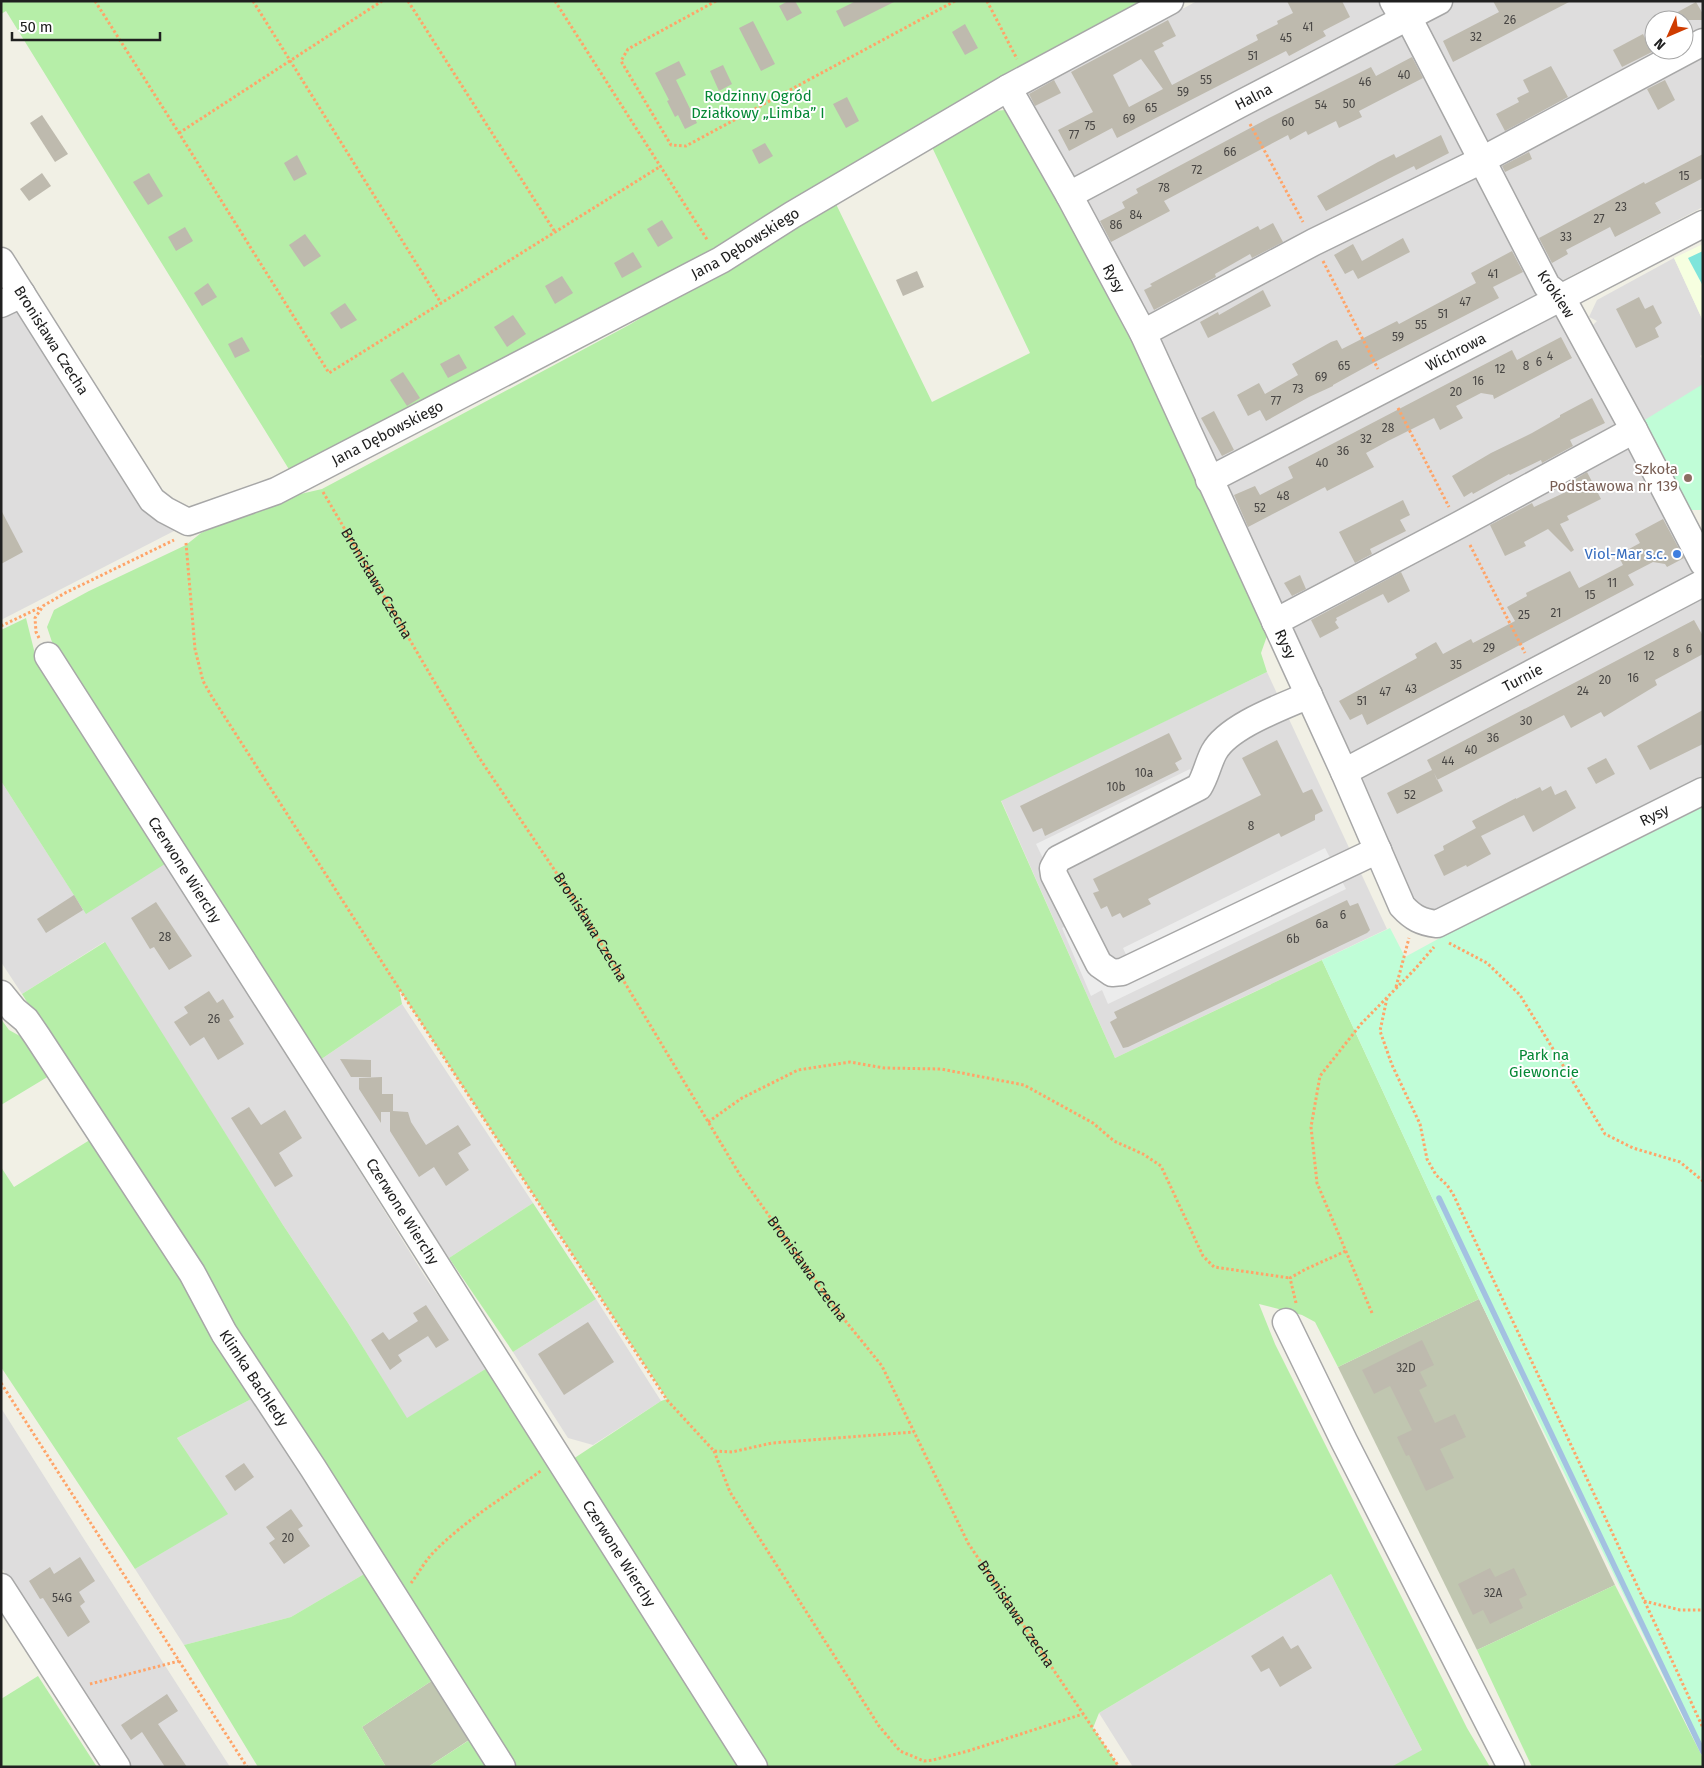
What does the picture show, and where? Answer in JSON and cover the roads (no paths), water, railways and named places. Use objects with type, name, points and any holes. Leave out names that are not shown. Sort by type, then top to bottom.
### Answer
[{"type":"street","name":"Jana Dębowskiego","points":[[188,522],[276,491],[721,260],[792,215],[1017,82],[1170,1]]},
{"type":"street","name":"Halna","points":[[1069,195],[1248,99],[1401,9],[1439,1]]},
{"type":"street","name":"Krokiew","points":[[1401,9],[1547,286],[1562,298],[1634,430],[1703,563]]},
{"type":"street","points":[[1142,333],[1314,242],[1482,160],[1703,42]]},
{"type":"street","name":"Rysy","points":[[1017,82],[1069,195],[1142,333],[1344,772],[1402,906],[1430,927],[1703,791]]},
{"type":"street","name":"Wichrowa","points":[[1209,480],[1703,224]]},
{"type":"street","name":"Bronisława Czecha","points":[[1,261],[11,299],[152,500],[165,510],[188,522]]},
{"type":"street","points":[[1275,622],[1634,430]]},
{"type":"street","name":"Turnie","points":[[1344,772],[1703,583]]},
{"type":"street","name":"Czerwone Wierchy","points":[[48,656],[754,1767]]},
{"type":"street","points":[[1308,695],[1234,731],[1222,740],[1214,752],[1199,787],[1058,859],[1053,868],[1054,875],[1099,964],[1112,974],[1122,972],[1378,850]]},
{"type":"street","name":"Klimka Bachledy","points":[[1,994],[32,1028],[187,1265],[224,1333],[313,1468],[502,1767]]},
{"type":"street","points":[[1286,1322],[1344,1442],[1511,1767]]},
{"type":"street","points":[[1,1587],[117,1767]]},
{"type":"waterway","points":[[1439,1198],[1703,1752]]},
{"type":"place","name":"Szkoła Podstawowa nr 139","points":[[1688,478]]},
{"type":"place","name":"Viol-Mar s.c.","points":[[1677,554]]},
{"type":"park label","name":"Rodzinny Ogród Działkowy „Limba” I","points":[[758,104]]},
{"type":"park label","name":"Park na Giewoncie","points":[[1544,1064]]}]
